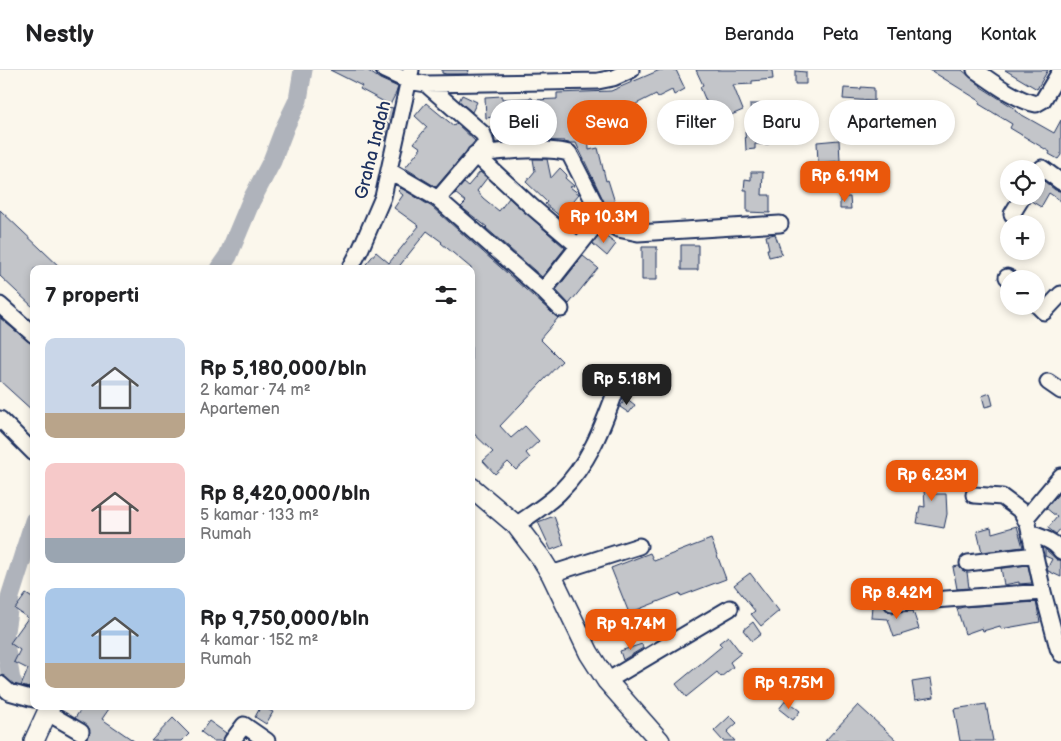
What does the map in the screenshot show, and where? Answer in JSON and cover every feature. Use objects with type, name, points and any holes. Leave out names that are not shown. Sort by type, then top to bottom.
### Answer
[{"type":"main road","points":[[475,490],[516,525],[551,574],[589,653],[607,682],[660,741]]},
{"type":"main road","points":[[34,741],[49,710]]},
{"type":"street","points":[[384,70],[410,76]]},
{"type":"street","name":"Graha Indah","points":[[352,265],[383,197],[410,76],[426,84],[474,76],[598,81],[613,78],[631,70]]},
{"type":"street","points":[[975,70],[1007,91],[1027,102],[1036,104],[1043,100],[1061,70]]},
{"type":"street","points":[[426,84],[484,134],[486,143],[438,199]]},
{"type":"street","points":[[476,154],[543,150],[568,153],[601,218],[618,229],[638,232],[780,224]]},
{"type":"street","points":[[476,154],[531,206],[578,246]]},
{"type":"street","points":[[1045,170],[1061,182]]},
{"type":"street","points":[[390,171],[438,199],[561,309]]},
{"type":"street","points":[[1012,214],[1018,205]]},
{"type":"street","points":[[543,291],[601,218]]},
{"type":"street","points":[[1045,311],[1061,294]]},
{"type":"street","points":[[0,304],[30,331]]},
{"type":"street","points":[[1048,382],[1061,391]]},
{"type":"street","points":[[516,525],[558,494],[586,462],[603,427],[615,393]]},
{"type":"street","points":[[0,419],[30,449]]},
{"type":"street","points":[[1027,526],[1061,476]]},
{"type":"street","points":[[974,495],[1002,497],[1021,510],[1027,526],[1043,592],[1055,617],[1061,654]]},
{"type":"street","points":[[1027,526],[1061,551]]},
{"type":"street","points":[[551,574],[639,546]]},
{"type":"street","points":[[968,563],[1034,555]]},
{"type":"street","points":[[892,603],[1043,592]]},
{"type":"street","points":[[607,682],[730,608]]},
{"type":"street","points":[[49,710],[81,732]]},
{"type":"street","points":[[232,741],[244,725],[267,741]]},
{"type":"building","points":[[330,70],[367,70],[380,79],[398,87],[390,105],[360,89],[362,86]]},
{"type":"building","points":[[442,70],[469,70],[468,74],[446,74],[442,73]]},
{"type":"building","points":[[660,70],[676,70],[685,89],[674,95],[672,90],[658,97],[656,94],[644,100],[567,100],[567,143],[557,141],[557,100],[533,100],[557,99],[557,93],[611,91]]},
{"type":"building","points":[[696,70],[772,70],[773,79],[752,81],[752,84],[733,85],[743,110],[734,114],[734,100],[706,100],[700,87],[703,85]]},
{"type":"building","points":[[930,70],[962,70],[981,87],[1016,109],[1015,111],[1054,133],[1061,120],[1061,155],[1058,159],[1049,154],[1050,152],[1010,128],[1012,124],[979,104],[980,101]]},
{"type":"building","points":[[1005,70],[1048,70],[1037,89]]},
{"type":"building","points":[[795,71],[806,72],[806,84],[795,84]]},
{"type":"building","points":[[861,87],[874,88],[874,100],[843,99],[844,88],[861,89]]},
{"type":"building","points":[[462,95],[477,102],[472,112],[459,101]]},
{"type":"building","points":[[502,96],[502,99],[532,98],[533,100],[490,100],[490,117],[486,118],[485,97]]},
{"type":"building","points":[[426,103],[454,126],[456,123],[475,141],[436,187],[405,168],[421,148],[414,143],[427,127],[415,116]]},
{"type":"building","points":[[384,106],[393,108],[390,120],[381,117]]},
{"type":"building","points":[[383,122],[390,124],[386,141],[379,139]]},
{"type":"building","points":[[829,141],[829,145],[839,145],[840,161],[818,163],[817,145],[819,145],[819,142]]},
{"type":"building","points":[[577,145],[589,145],[589,150],[598,148],[606,181],[608,180],[618,212],[609,212]]},
{"type":"building","points":[[746,145],[755,145],[755,149],[746,150]]},
{"type":"building","points":[[533,159],[547,159],[551,178],[560,168],[567,175],[565,178],[574,186],[570,187],[579,194],[569,206],[586,220],[577,230],[545,204],[547,202],[526,182],[535,171]]},
{"type":"building","points":[[480,172],[487,178],[477,191],[483,198],[499,211],[509,198],[565,248],[542,277],[487,227],[461,207],[466,202],[455,193],[464,183],[468,186]]},
{"type":"building","points":[[751,172],[763,172],[762,195],[770,195],[770,213],[747,212],[747,190],[744,190],[745,179],[751,180]]},
{"type":"building","points":[[1045,182],[1055,190],[1061,191],[1061,201],[1049,193],[1045,200]]},
{"type":"building","points":[[401,188],[432,207],[558,318],[540,339],[562,361],[500,426],[511,438],[525,426],[539,441],[526,453],[530,458],[516,470],[508,462],[495,474],[483,461],[493,452],[475,435],[475,265],[467,265],[427,231],[400,265],[365,265],[376,252],[389,263],[419,226],[394,208],[403,195],[398,191]]},
{"type":"building","points":[[840,197],[850,197],[851,209],[840,209]]},
{"type":"building","points":[[0,210],[58,265],[30,265],[30,304],[0,276]]},
{"type":"building","points":[[601,233],[616,244],[607,256],[593,244]]},
{"type":"building","points":[[775,234],[782,254],[769,257],[766,236]]},
{"type":"building","points":[[681,245],[698,245],[698,270],[681,270]]},
{"type":"building","points":[[642,247],[657,247],[657,280],[642,280]]},
{"type":"building","points":[[583,256],[598,268],[569,304],[556,290]]},
{"type":"building","points":[[0,318],[30,343],[30,408],[0,381]]},
{"type":"building","points":[[990,393],[993,405],[985,407],[982,396]]},
{"type":"building","points":[[626,398],[635,405],[629,413],[620,407]]},
{"type":"building","points":[[923,467],[937,469],[933,494],[946,494],[947,514],[944,528],[917,523],[920,506],[925,507],[924,490],[920,490]]},
{"type":"building","points":[[1061,491],[1061,528],[1056,534],[1048,528],[1057,517],[1046,508]]},
{"type":"building","points":[[554,516],[564,545],[551,550],[538,522]]},
{"type":"building","points":[[1017,526],[1023,547],[982,552],[977,531],[991,527],[992,533]]},
{"type":"building","points":[[711,539],[726,579],[681,596],[680,593],[629,613],[611,568],[650,553],[654,561]]},
{"type":"building","points":[[1045,549],[1057,560],[1061,560],[1061,577],[1048,571],[1047,569],[1052,559],[1045,556]]},
{"type":"building","points":[[1028,565],[1032,583],[1019,584],[1019,582],[1004,585],[1001,568]]},
{"type":"building","points":[[959,566],[967,572],[969,588],[957,589],[953,567]]},
{"type":"building","points":[[750,573],[779,611],[761,626],[751,614],[755,611],[734,585]]},
{"type":"building","points":[[26,594],[30,596],[29,688],[21,686],[28,669],[14,662],[20,650],[10,643],[28,618],[15,609]]},
{"type":"building","points":[[1036,602],[1040,622],[1001,629],[1000,626],[983,631],[982,628],[965,634],[957,609],[963,607]]},
{"type":"building","points":[[872,605],[883,606],[892,614],[913,611],[919,629],[894,637],[888,619],[871,618]]},
{"type":"building","points":[[753,622],[761,634],[752,641],[743,630]]},
{"type":"building","points":[[728,636],[741,653],[730,662],[733,667],[721,677],[717,672],[686,697],[676,684],[722,646],[719,643]]},
{"type":"building","points":[[642,644],[643,648],[623,660],[620,651]]},
{"type":"building","points":[[791,671],[802,679],[794,691],[783,683]]},
{"type":"building","points":[[931,679],[934,697],[915,700],[912,682]]},
{"type":"building","points":[[786,700],[800,711],[793,720],[779,709]]},
{"type":"building","points":[[986,704],[993,741],[960,741],[954,709]]},
{"type":"building","points":[[858,705],[897,741],[825,741]]},
{"type":"building","points":[[80,710],[108,710],[102,719],[134,741],[83,741],[89,736],[89,728],[75,718]]},
{"type":"building","points":[[259,710],[273,712],[266,724],[255,717]]},
{"type":"building","points":[[730,716],[737,723],[727,732],[735,741],[723,741],[714,731]]},
{"type":"building","points":[[173,718],[189,734],[182,741],[151,741]]},
{"type":"building","points":[[209,721],[226,733],[223,741],[213,741],[201,732]]},
{"type":"waterway","points":[[222,265],[228,256],[251,201],[272,161],[298,100],[303,70]]},
{"type":"waterway","points":[[13,683],[4,638],[10,597],[30,534]]}]
